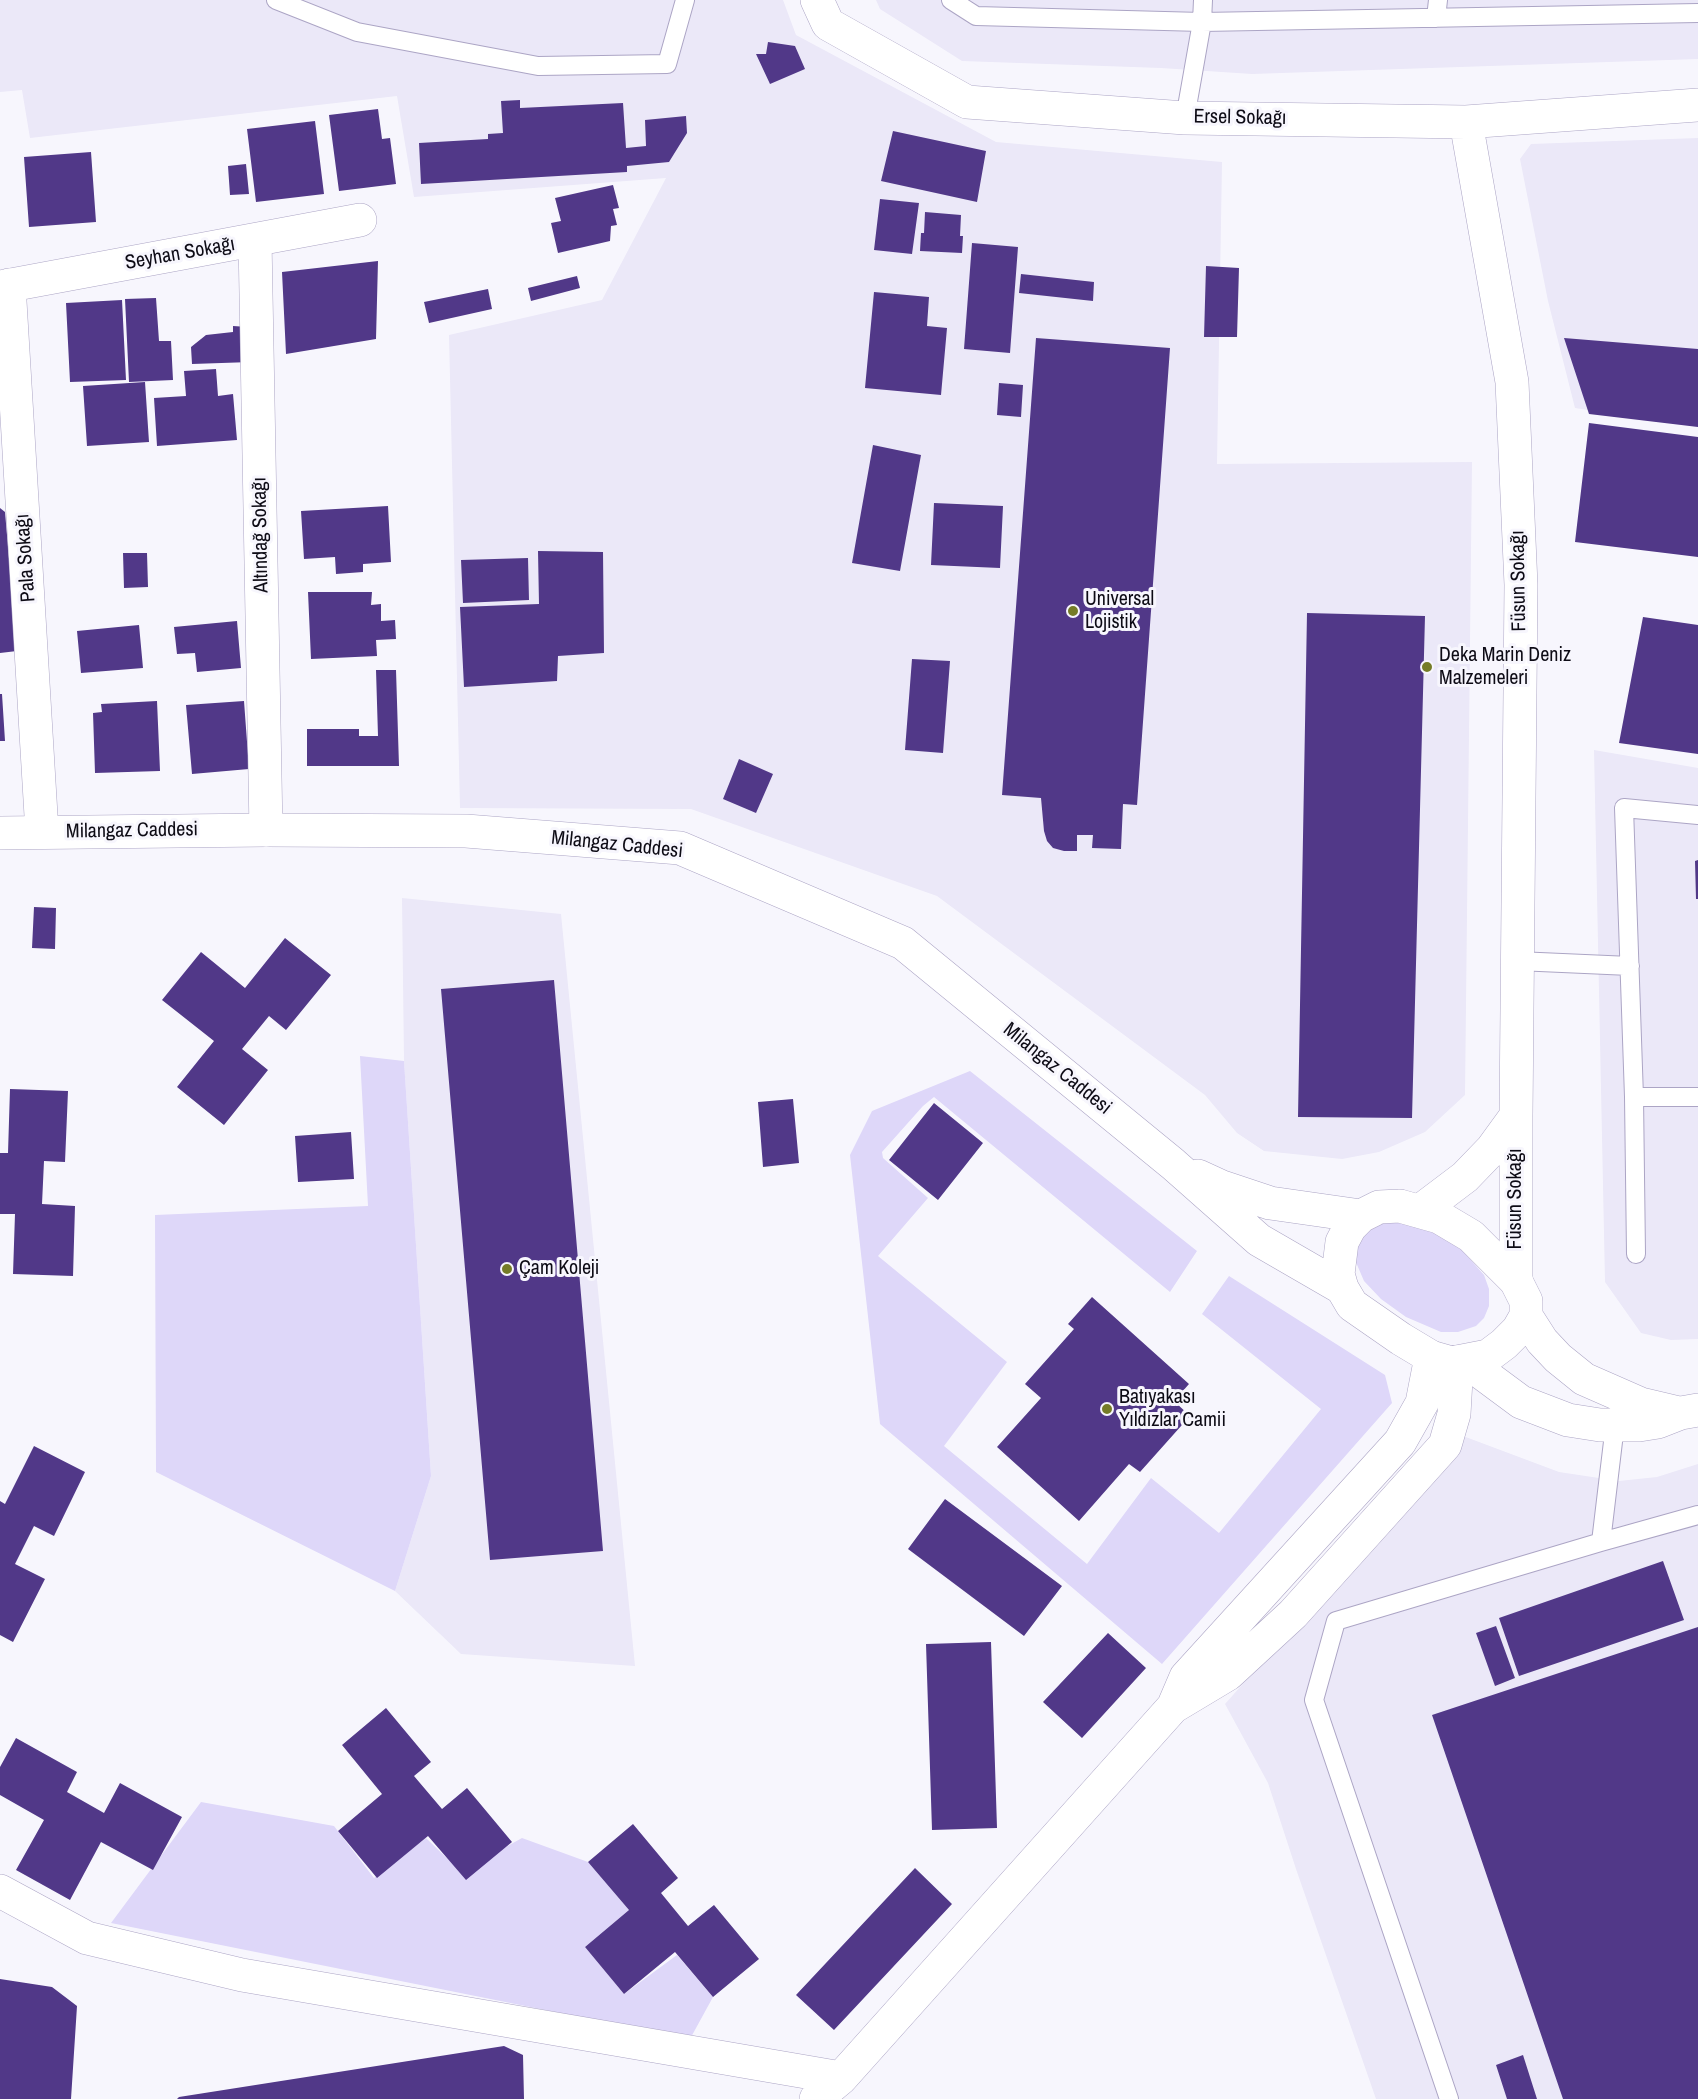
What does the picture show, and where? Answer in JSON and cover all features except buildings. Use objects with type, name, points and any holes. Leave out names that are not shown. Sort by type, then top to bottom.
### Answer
[{"type":"street","name":"Ersel Sokağı","points":[[817,0],[828,24],[967,102],[1185,117],[1466,122],[1698,105]]},
{"type":"street","name":"Füsun Sokağı","points":[[1466,122],[1512,382],[1521,585],[1516,1281]]},
{"type":"street","name":"Seyhan Sokağı","points":[[4,286],[360,220]]},
{"type":"street","name":"Altındağ Sokağı","points":[[255,240],[266,830]]},
{"type":"street","name":"Pala Sokağı","points":[[4,286],[42,832]]},
{"type":"street","name":"Milangaz Caddesi","points":[[0,833],[266,830],[466,831],[680,848],[903,943],[1173,1164],[1259,1240],[1342,1288]]},
{"type":"street","name":"Füsun Sokağı","points":[[1420,1210],[1465,1178],[1492,1149],[1516,1116]]},
{"type":"street","name":"Milangaz Caddesi","points":[[1173,1164],[1222,1187],[1270,1203],[1361,1216]]},
{"type":"street","points":[[816,2099],[841,2078],[1173,1707],[1186,1677],[1400,1442],[1422,1403],[1452,1360],[1488,1356],[1518,1330],[1526,1316],[1526,1301],[1516,1281],[1471,1236],[1439,1216],[1400,1206],[1379,1207],[1361,1216],[1350,1227],[1342,1242],[1338,1274],[1342,1288],[1352,1305],[1401,1339],[1452,1360],[1521,1402],[1568,1420],[1600,1425],[1639,1425],[1658,1422],[1689,1412]]},
{"type":"street","points":[[1526,1316],[1542,1341],[1558,1358],[1584,1379],[1641,1404],[1689,1412]]},
{"type":"street","points":[[0,1891],[87,1938],[242,1975],[841,2078]]},
{"type":"lane","points":[[276,0],[357,32],[538,66],[668,64],[685,0]]},
{"type":"lane","points":[[951,0],[976,16],[1202,22],[1437,9],[1663,7],[1698,13]]},
{"type":"lane","points":[[1185,117],[1202,22],[1203,0]]},
{"type":"lane","points":[[1636,1254],[1634,1097],[1624,808],[1698,815]]},
{"type":"lane","points":[[1517,961],[1630,966]]},
{"type":"lane","points":[[1634,1097],[1698,1097]]},
{"type":"lane","points":[[1600,1542],[1615,1425]]},
{"type":"lane","points":[[1449,2099],[1314,1700],[1336,1622],[1600,1542],[1698,1515]]},
{"type":"shaded area","points":[[0,0],[783,0],[796,35],[996,142],[1222,162],[1217,464],[1472,462],[1465,1095],[1425,1132],[1379,1152],[1342,1159],[1264,1151],[1237,1133],[1205,1095],[937,896],[691,809],[460,808],[449,335],[602,300],[666,178],[414,197],[397,96],[30,138],[22,90],[0,92]]},
{"type":"shaded area","points":[[876,0],[1698,0],[1698,59],[1252,74],[1161,68],[962,61],[880,9]]},
{"type":"shaded area","points":[[1698,138],[1698,427],[1575,408],[1548,301],[1520,159],[1531,144]]},
{"type":"shaded area","points":[[1594,750],[1698,768],[1698,1339],[1671,1340],[1641,1333],[1605,1282]]},
{"type":"shaded area","name":"Çam Koleji","points":[[402,898],[561,914],[635,1666],[461,1654],[395,1591],[431,1476],[404,1061]]},
{"type":"shaded area","points":[[360,1056],[404,1061],[431,1476],[395,1591],[156,1472],[155,1215],[368,1206]]},
{"type":"shaded area","points":[[970,1071],[1197,1251],[1170,1292],[934,1097],[923,1106],[882,1152],[883,1158],[928,1198],[878,1256],[1007,1362],[944,1446],[1087,1564],[1151,1478],[1219,1533],[1321,1409],[1202,1314],[1229,1276],[1385,1375],[1392,1403],[1162,1664],[880,1424],[850,1155],[872,1111]]},
{"type":"shaded area","points":[[1378,1219],[1418,1223],[1455,1242],[1484,1275],[1489,1289],[1489,1306],[1484,1318],[1476,1326],[1458,1332],[1441,1332],[1406,1317],[1381,1299],[1364,1281],[1355,1260],[1358,1237]]},
{"type":"shaded area","points":[[1463,1436],[1559,1472],[1619,1481],[1657,1477],[1698,1464],[1698,2099],[1376,2099],[1268,1783],[1225,1704]]},
{"type":"shaded area","points":[[201,1802],[334,1826],[374,1878],[426,1838],[461,1872],[522,1838],[588,1862],[629,1910],[585,1947],[624,1994],[677,1955],[713,1997],[690,2039],[111,1923]]},
{"type":"place","name":"Universal Lojistik","points":[[1073,611]]},
{"type":"place","name":"Deka Marin Deniz Malzemeleri","points":[[1427,667]]},
{"type":"place","name":"Çam Koleji","points":[[507,1269]]},
{"type":"place","name":"Batıyakası Yıldızlar Camii","points":[[1107,1409]]}]
